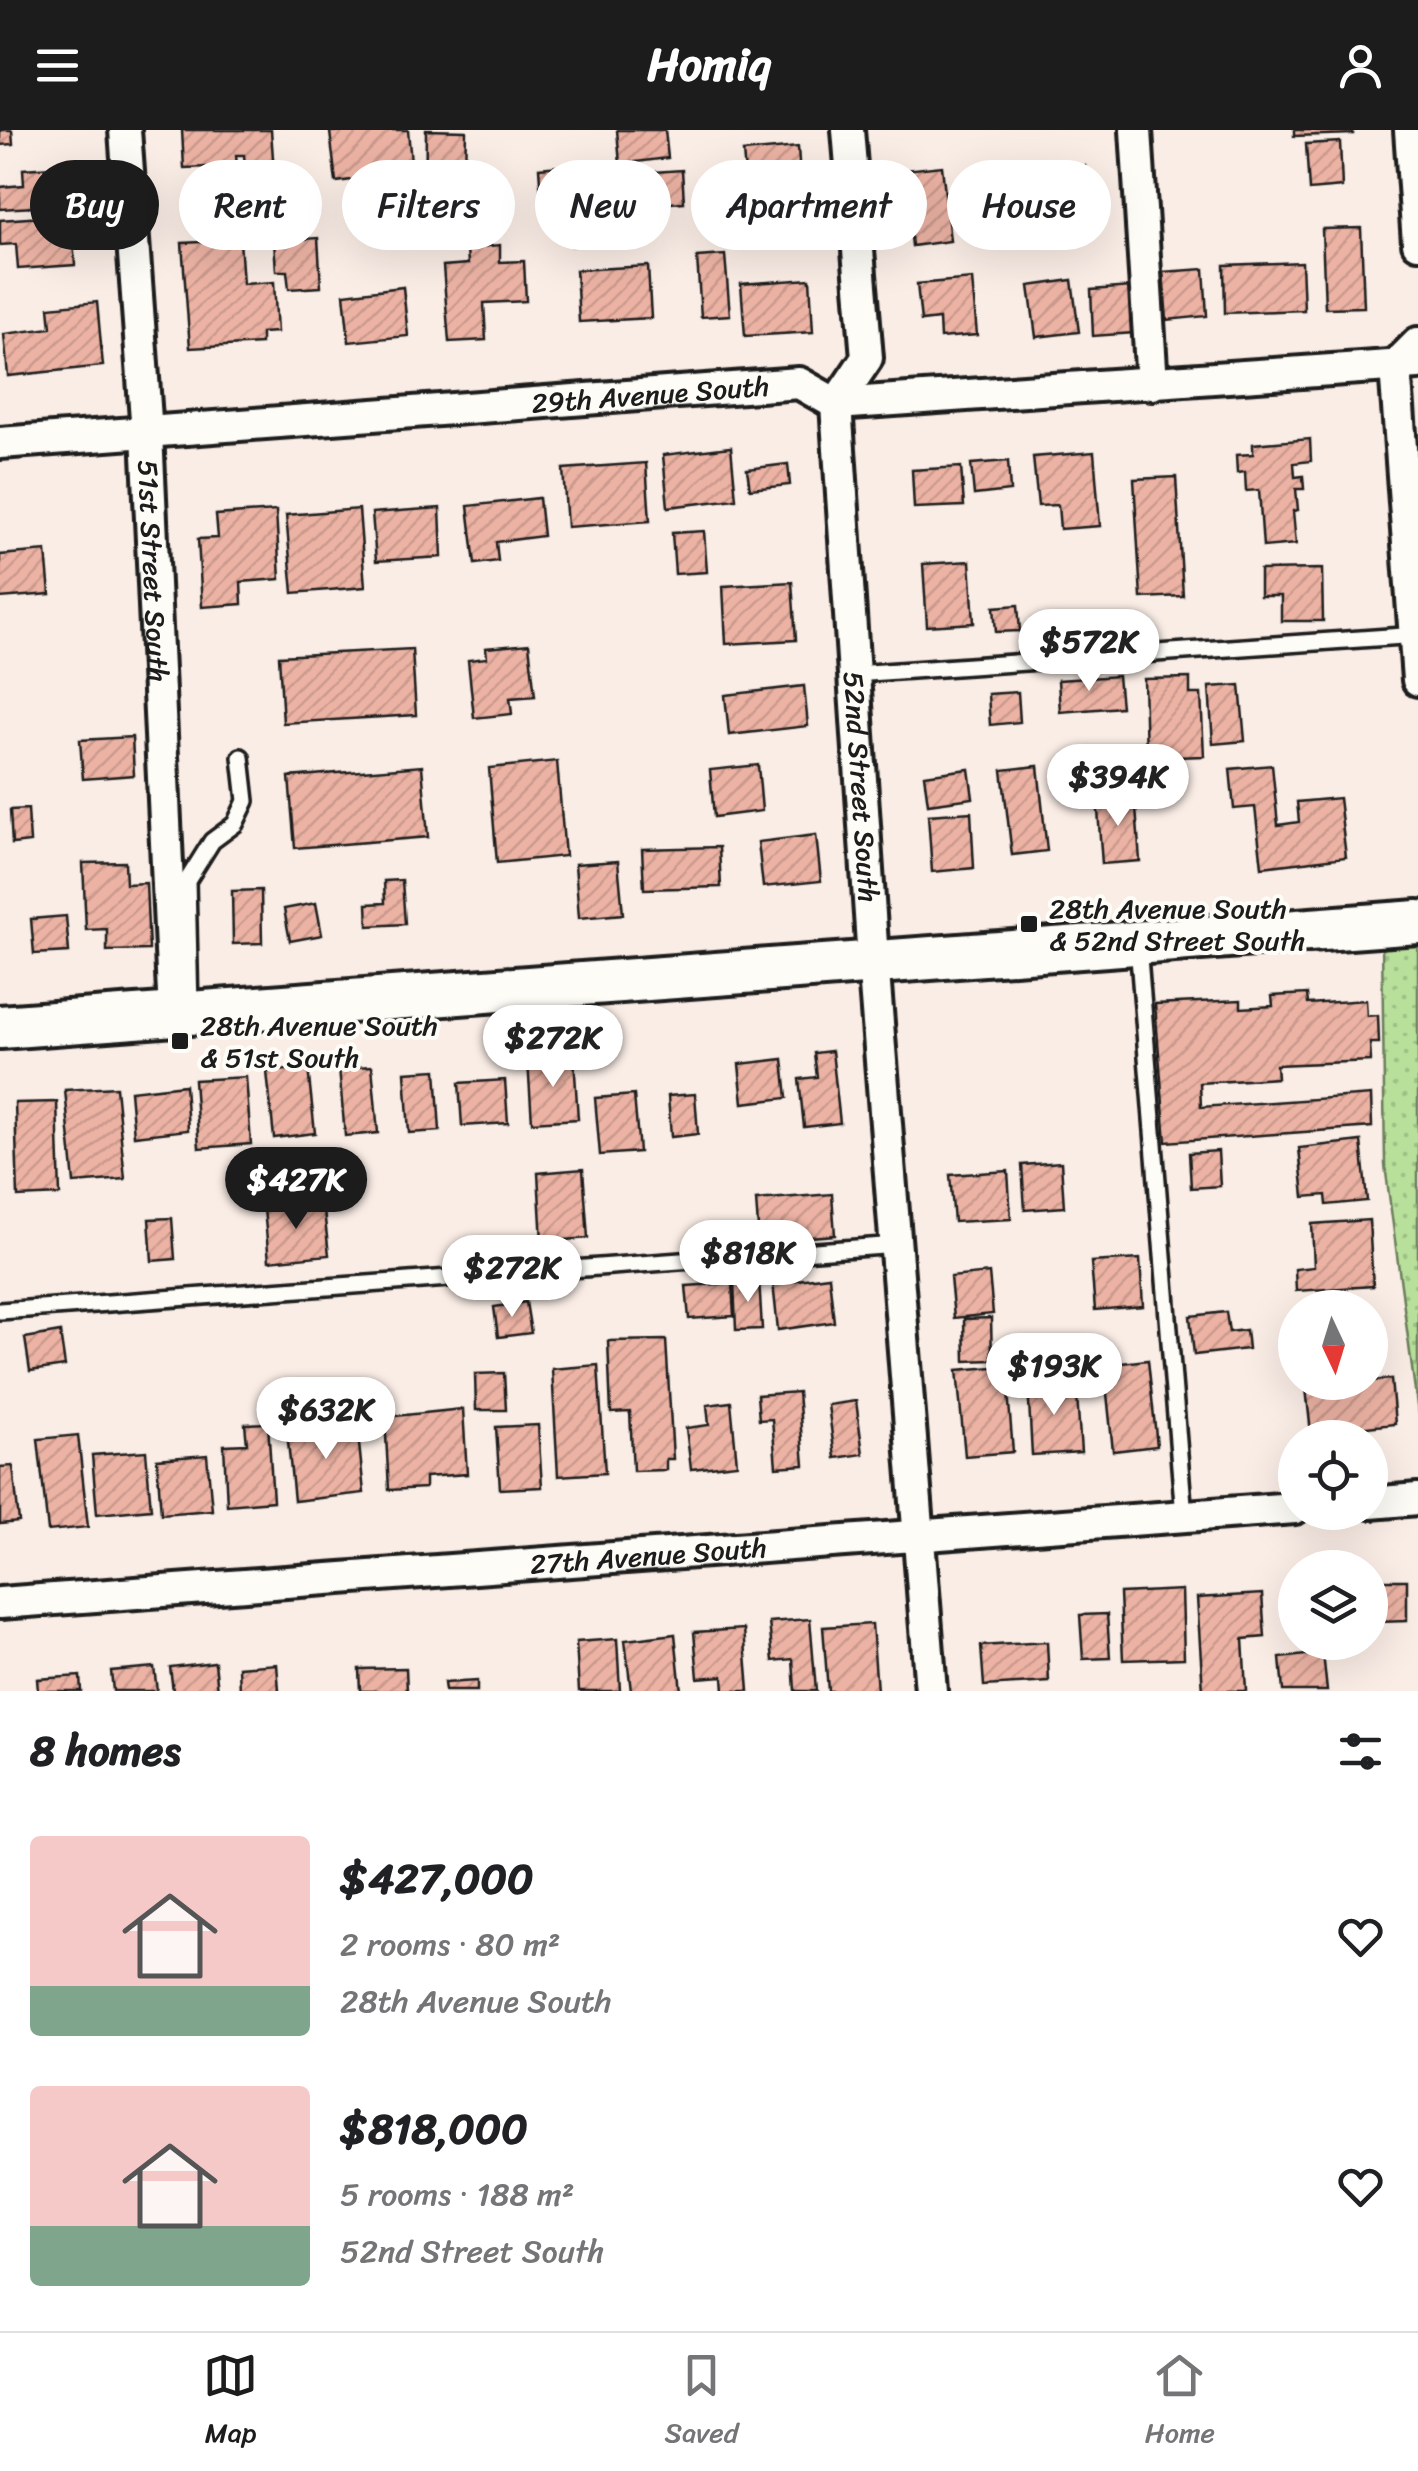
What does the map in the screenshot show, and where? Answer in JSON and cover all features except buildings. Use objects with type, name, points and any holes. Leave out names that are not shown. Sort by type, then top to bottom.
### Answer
[{"type":"street","name":"51st Street South","points":[[125,130],[182,1015]]},
{"type":"street","points":[[836,404],[867,358],[848,130]]},
{"type":"street","points":[[1136,130],[1152,384]]},
{"type":"street","points":[[1410,130],[1418,242]]},
{"type":"street","points":[[1418,342],[1406,365],[1418,680]]},
{"type":"street","name":"29th Avenue South","points":[[0,443],[799,383],[836,404],[1406,365]]},
{"type":"street","name":"52nd Street South","points":[[836,404],[873,960],[931,1691]]},
{"type":"street","points":[[0,1027],[1418,922]]},
{"type":"street","points":[[1388,1501],[1418,1499]]},
{"type":"street","name":"27th Avenue South","points":[[0,1603],[1278,1509]]},
{"type":"lane","points":[[854,674],[1416,635]]},
{"type":"lane","points":[[182,1015],[187,881],[212,841],[236,824],[246,801],[242,757]]},
{"type":"lane","points":[[1138,941],[1184,1516]]},
{"type":"lane","points":[[0,1311],[896,1244]]},
{"type":"green space","points":[[1418,938],[1418,1413],[1385,1165],[1382,941]]},
{"type":"place","name":"28th Avenue South & 52nd Street South","points":[[1029,924]]},
{"type":"place","name":"28th Avenue South & 51st South","points":[[180,1041]]}]
